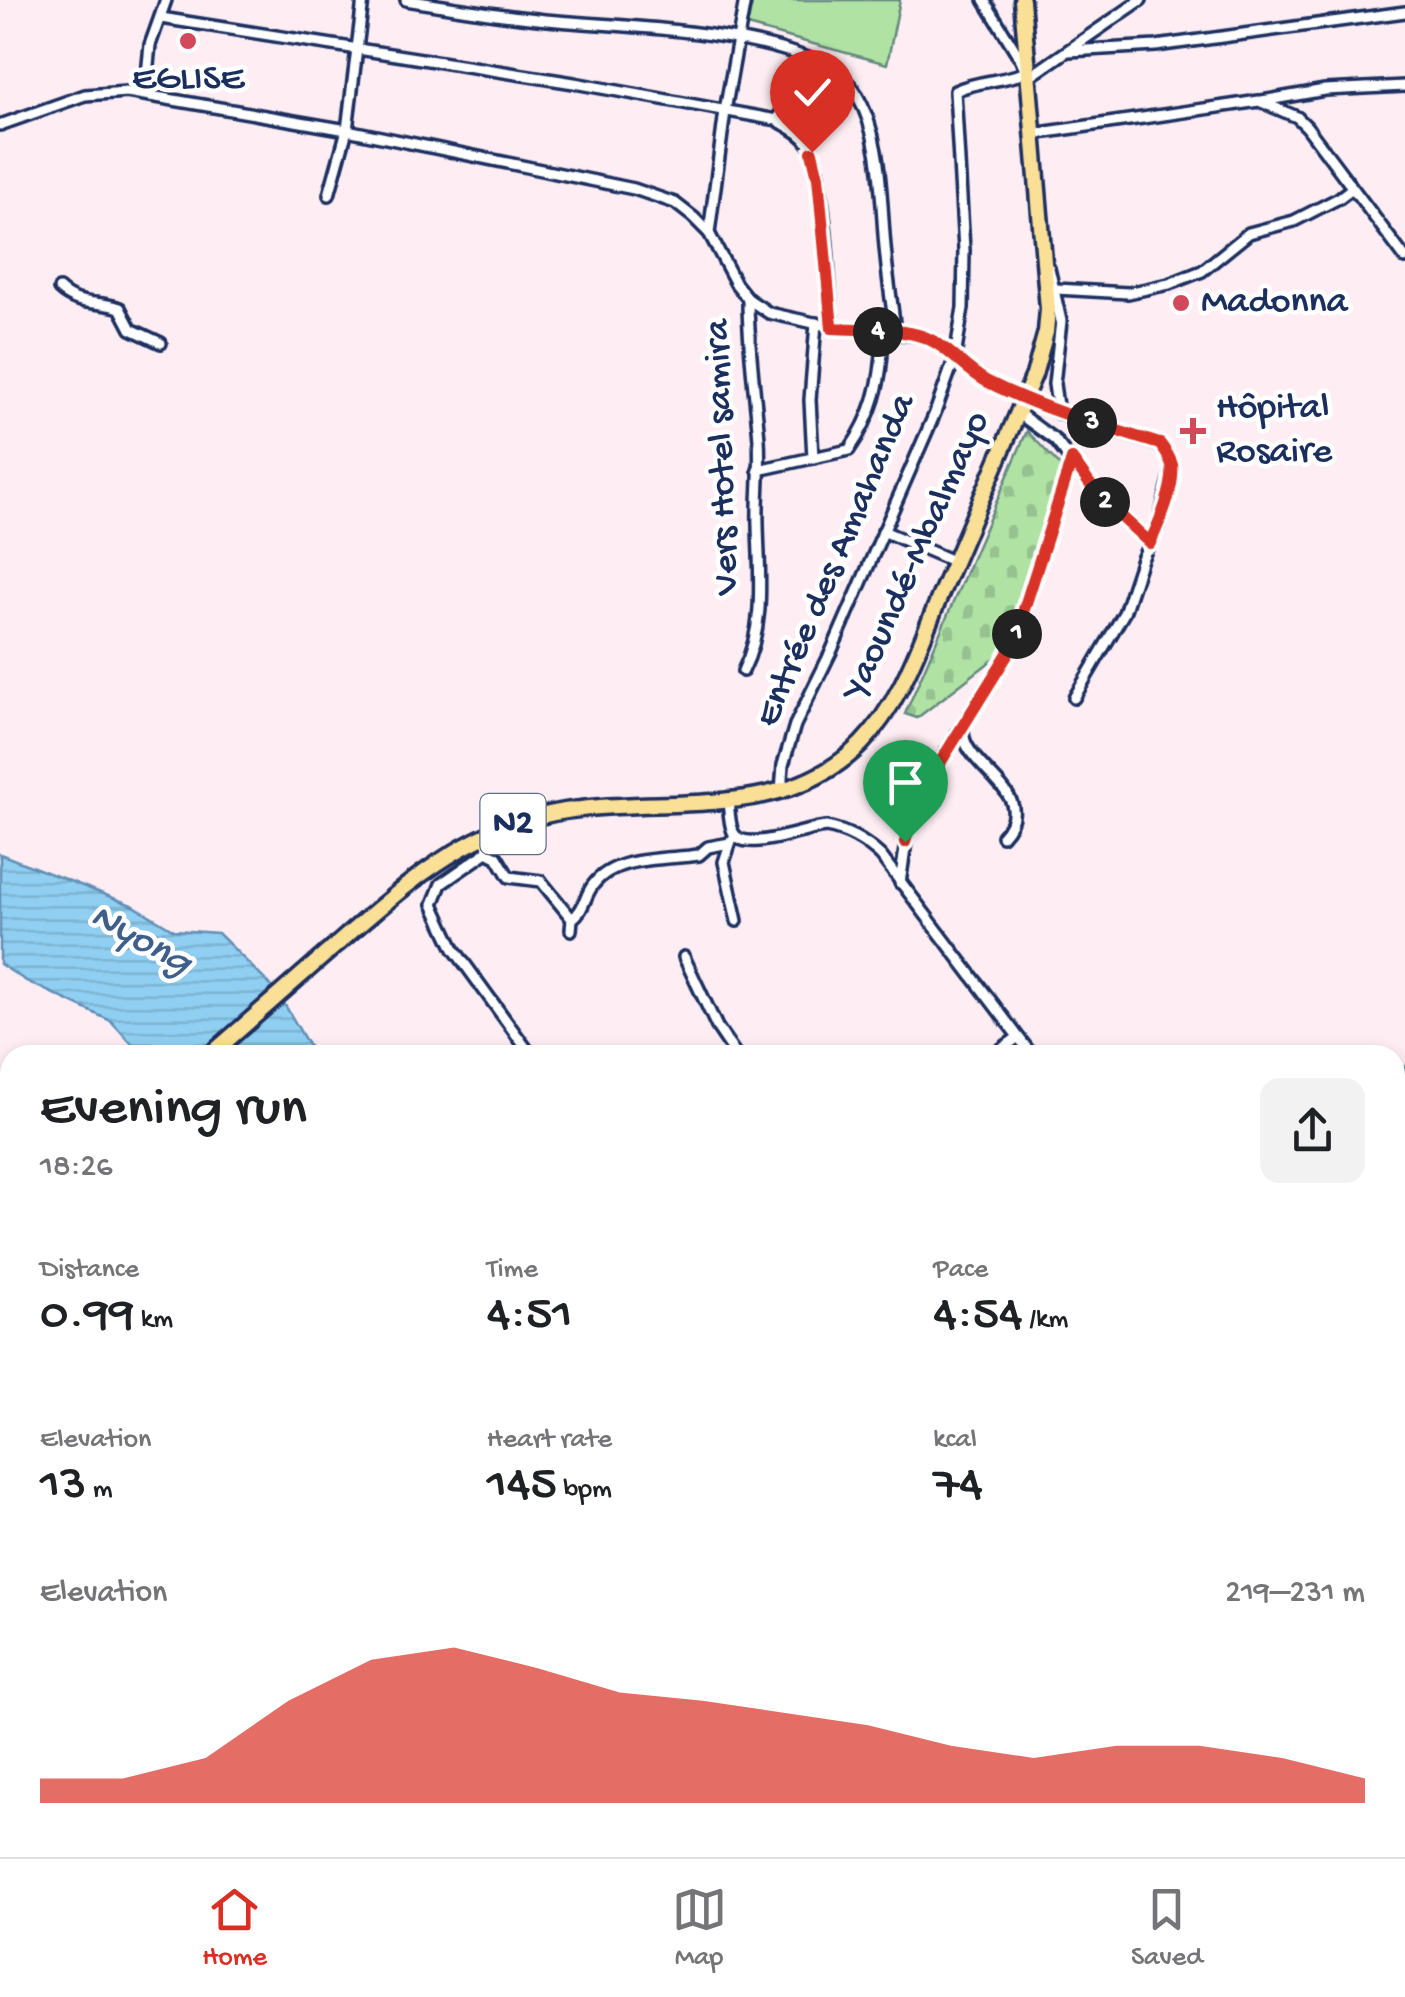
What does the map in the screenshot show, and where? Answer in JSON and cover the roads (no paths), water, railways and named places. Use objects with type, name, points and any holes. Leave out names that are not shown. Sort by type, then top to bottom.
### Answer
[{"type":"highway","name":"Yaoundé-Mbalmayo","points":[[221,1045],[442,858],[489,834],[558,812],[728,799],[780,791],[803,784],[840,762],[878,725],[904,678],[955,562],[1018,413],[1046,332],[1048,309],[1022,0]]},
{"type":"street","points":[[144,94],[150,45],[166,0]]},
{"type":"street","points":[[330,195],[347,130],[364,0]]},
{"type":"street","points":[[406,0],[554,21],[648,26],[771,46],[808,58],[854,88],[865,110],[883,212],[895,333]]},
{"type":"street","points":[[709,233],[744,0]]},
{"type":"street","points":[[984,0],[1027,75],[1069,51],[1141,0]]},
{"type":"street","points":[[1069,51],[1156,46],[1405,12]]},
{"type":"street","points":[[161,18],[574,83],[777,120],[802,136],[812,152],[818,177],[832,328]]},
{"type":"street","points":[[777,120],[808,58]]},
{"type":"street","name":"Entrée des Amahanda","points":[[780,791],[783,764],[795,725],[935,413],[955,357],[963,308],[964,250],[955,90],[1027,75]]},
{"type":"street","points":[[1032,134],[1325,90],[1405,86]]},
{"type":"street","points":[[0,125],[85,95],[144,94],[347,130],[634,189],[675,203],[709,233],[726,268],[748,299],[769,313],[832,328],[922,336],[982,379],[1058,412],[1160,444],[1172,468],[1150,543],[1124,613],[1074,698]]},
{"type":"street","points":[[1259,101],[1297,117],[1405,258]]},
{"type":"street","points":[[1056,289],[1150,291],[1202,271],[1249,233],[1294,221],[1352,188]]},
{"type":"street","points":[[1043,252],[1056,289],[1061,321],[1054,384],[1058,412]]},
{"type":"street","points":[[59,289],[84,304],[120,308],[131,328],[161,343]]},
{"type":"street","name":"Vers Hotel samira","points":[[743,671],[753,647],[761,602],[760,445],[748,299]]},
{"type":"street","points":[[814,458],[810,400],[816,323]]},
{"type":"street","points":[[758,470],[849,450],[875,402],[882,379],[882,333]]},
{"type":"street","points":[[1018,413],[1055,440],[1097,494],[1150,543]]},
{"type":"street","points":[[900,883],[910,815],[1012,647],[1072,459]]},
{"type":"street","points":[[883,531],[955,562]]},
{"type":"street","points":[[963,728],[964,744],[1013,802],[1013,820],[1002,836]]},
{"type":"street","points":[[728,799],[732,838],[724,862],[737,920]]},
{"type":"street","points":[[487,852],[498,857],[509,877],[541,881],[572,924],[582,912],[592,886],[615,867],[699,855],[732,838],[754,843],[815,828],[838,829],[869,845],[1023,1045]]},
{"type":"street","points":[[489,834],[487,852],[440,884],[433,904],[454,949],[524,1045]]},
{"type":"street","points":[[684,957],[730,1045]]},
{"type":"street","points":[[1007,1045],[1017,1038]]},
{"type":"water","name":"Nyong","points":[[0,854],[134,906],[174,930],[218,933],[278,993],[308,1045],[133,1045],[111,1021],[26,981],[0,964]]},
{"type":"place","name":"EGLISE","points":[[188,41]]},
{"type":"place","name":"Madonna","points":[[1181,303]]},
{"type":"place","name":"Hôpital Rosaire","points":[[1193,431]]}]
